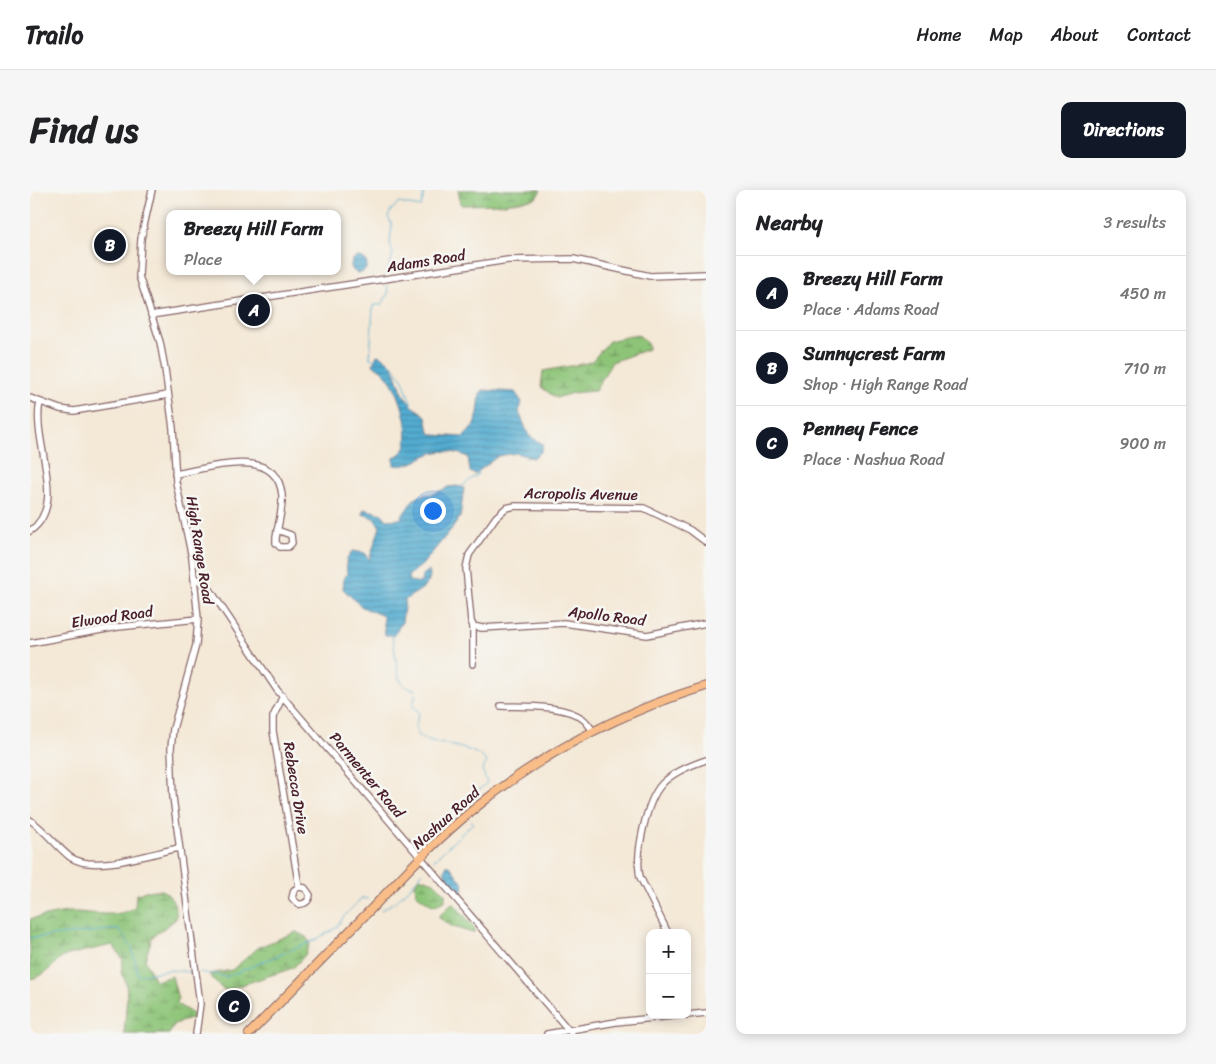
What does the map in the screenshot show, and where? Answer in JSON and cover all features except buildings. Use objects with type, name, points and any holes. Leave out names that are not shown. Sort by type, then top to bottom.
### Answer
[{"type":"main road","name":"Nashua Road","points":[[249,1034],[420,859],[457,823],[496,792],[542,760],[593,731],[657,702],[706,686]]},
{"type":"street","name":"High Range Road","points":[[152,190],[144,221],[138,266],[140,284],[161,349],[168,395],[175,474],[194,577],[198,619],[196,645],[173,729],[171,746],[173,797],[200,1004],[196,1034]]},
{"type":"street","name":"Adams Road","points":[[150,315],[508,260],[573,259],[651,276],[706,274]]},
{"type":"street","points":[[30,398],[60,409],[74,411],[168,395]]},
{"type":"street","points":[[30,531],[43,519],[49,501],[38,426],[40,402]]},
{"type":"street","points":[[175,474],[243,462],[266,468],[278,481],[282,492],[277,530]]},
{"type":"street","name":"Acropolis Avenue","points":[[473,626],[466,568],[468,559],[496,517],[506,508],[515,506],[644,508],[690,530],[706,542]]},
{"type":"street","name":"Parmenter Road","points":[[194,577],[206,585],[264,672],[283,696],[420,859],[570,1032]]},
{"type":"street","name":"Elwood Road","points":[[30,642],[118,627],[198,619]]},
{"type":"street","name":"Apollo Road","points":[[473,626],[482,628],[564,622],[647,635],[706,623]]},
{"type":"street","points":[[472,664],[473,626]]},
{"type":"street","name":"Rebecca Drive","points":[[283,696],[273,717],[274,730],[299,887]]},
{"type":"street","points":[[501,706],[549,708],[570,713],[583,719],[593,731]]},
{"type":"street","points":[[666,929],[640,877],[638,859],[640,845],[652,800],[658,788],[672,776],[706,760]]},
{"type":"street","points":[[30,820],[70,857],[87,864],[106,863],[179,848]]},
{"type":"street","points":[[691,1015],[706,1013]]},
{"type":"street","points":[[547,1034],[570,1032],[616,1022],[646,1018]]},
{"type":"green space","points":[[458,190],[541,190],[536,198],[505,204],[461,205]]},
{"type":"green space","points":[[634,335],[640,336],[649,346],[648,349],[612,362],[595,391],[572,393],[556,398],[541,387],[543,371],[587,363],[592,361],[609,341]]},
{"type":"green space","points":[[419,877],[434,882],[445,893],[445,901],[433,906],[416,894],[415,885]]},
{"type":"green space","points":[[162,890],[174,902],[176,919],[152,937],[145,960],[155,981],[172,976],[178,999],[177,1004],[193,1014],[193,1018],[175,1024],[169,1034],[124,1034],[127,996],[126,982],[121,973],[123,960],[113,945],[63,957],[40,976],[30,979],[30,919],[69,912],[120,913],[135,907],[136,895],[145,891]]},
{"type":"green space","points":[[452,904],[473,926],[475,930],[473,933],[453,927],[438,917]]},
{"type":"green space","points":[[296,932],[306,937],[310,943],[305,955],[293,968],[226,990],[221,988],[209,974],[232,970],[259,947]]},
{"type":"water","points":[[356,257],[362,257],[367,262],[365,271],[356,273],[351,268],[351,262]]},
{"type":"water","points":[[377,355],[384,358],[393,367],[405,397],[426,416],[429,432],[434,435],[463,437],[475,423],[480,394],[483,390],[515,392],[522,402],[519,412],[529,436],[543,444],[541,452],[533,458],[516,453],[498,456],[475,474],[470,472],[468,457],[454,452],[443,451],[433,453],[411,463],[394,465],[394,458],[402,452],[405,446],[406,423],[395,388],[381,370],[373,365]]},
{"type":"water","points":[[457,486],[464,488],[460,517],[422,565],[408,576],[409,581],[421,583],[422,575],[429,571],[430,576],[429,581],[423,588],[405,600],[402,622],[394,635],[385,635],[383,616],[362,607],[343,589],[344,578],[347,574],[346,561],[352,551],[365,553],[369,560],[380,527],[374,518],[362,514],[364,509],[382,514],[387,520],[400,519],[413,500],[419,496],[433,494],[448,487]]},
{"type":"water","points":[[446,866],[450,866],[464,885],[461,893],[455,892],[448,883],[445,877]]},
{"type":"waterway","points":[[386,275],[393,254],[390,243],[392,225],[388,217],[391,210],[399,203],[421,207],[425,190]]},
{"type":"waterway","points":[[375,360],[370,358],[373,305],[382,305],[388,293],[387,285]]},
{"type":"waterway","points":[[388,364],[392,364],[403,380],[412,406]]},
{"type":"waterway","points":[[461,487],[478,474],[478,470]]},
{"type":"waterway","points":[[392,634],[399,678],[404,686],[416,690],[413,706],[419,713],[415,726],[419,736],[427,740],[474,752],[487,763],[482,769],[487,783],[458,808]]},
{"type":"waterway","points":[[434,860],[473,823],[471,821]]},
{"type":"waterway","points":[[381,910],[399,899],[422,873]]},
{"type":"waterway","points":[[200,972],[226,977],[315,940],[336,928],[344,916],[362,898],[368,899]]},
{"type":"waterway","points":[[30,938],[119,929],[132,948],[138,975],[171,970],[190,972]]},
{"type":"place","name":"Sunnycrest Farm","points":[[110,245]]},
{"type":"place","name":"Breezy Hill Farm","points":[[254,310]]},
{"type":"place","name":"Penney Fence","points":[[234,1006]]}]
